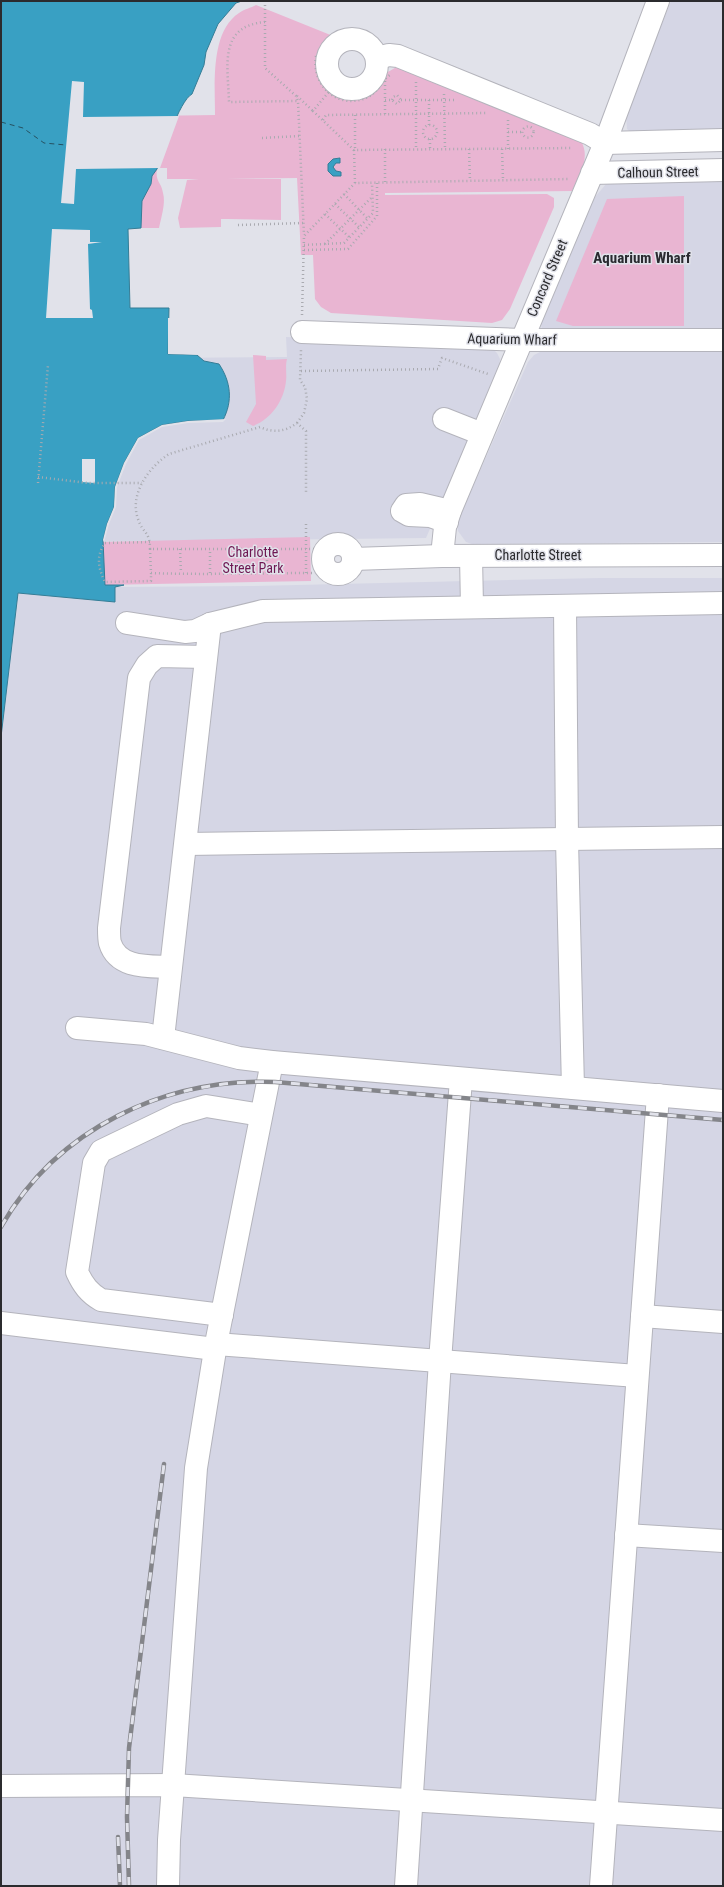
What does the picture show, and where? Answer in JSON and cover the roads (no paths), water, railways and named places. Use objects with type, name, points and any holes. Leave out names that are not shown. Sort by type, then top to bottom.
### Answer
[{"type":"street","name":"Concord Street","points":[[442,556],[448,517],[521,340],[583,176],[605,143],[658,1]]},
{"type":"street","points":[[355,39],[365,42],[372,49],[376,58],[377,67],[374,77],[368,84],[359,89],[332,88],[332,80],[328,71],[327,61],[330,52],[336,44],[345,40],[355,39]]},
{"type":"street","points":[[376,58],[389,55],[398,56],[590,134],[605,143],[723,140]]},
{"type":"street","name":"Calhoun Street","points":[[583,176],[723,170]]},
{"type":"street","name":"Aquarium Wharf","points":[[302,332],[521,340],[723,340]]},
{"type":"street","points":[[444,419],[482,434]]},
{"type":"street","name":"Charlotte Street","points":[[353,559],[442,556],[723,555]]},
{"type":"street","points":[[472,556],[472,607]]},
{"type":"street","points":[[127,623],[186,632],[194,631],[210,624],[263,610],[723,603]]},
{"type":"street","points":[[565,606],[567,840],[573,1088]]},
{"type":"street","points":[[163,1038],[210,624]]},
{"type":"street","points":[[170,968],[135,965],[126,962],[116,953],[110,944],[109,928],[139,678],[147,665],[157,656],[206,657]]},
{"type":"street","points":[[186,844],[723,837]]},
{"type":"street","points":[[77,1028],[146,1034],[239,1058],[272,1062],[723,1101]]},
{"type":"street","points":[[168,1886],[173,1786],[196,1468],[216,1347],[272,1062]]},
{"type":"street","points":[[406,1886],[440,1361],[461,1079]]},
{"type":"street","points":[[601,1886],[658,1095]]},
{"type":"street","points":[[222,1315],[101,1300],[91,1294],[83,1285],[77,1272],[94,1163],[101,1151],[178,1114],[206,1106],[261,1115]]},
{"type":"street","points":[[642,1316],[723,1322]]},
{"type":"street","points":[[1,1323],[216,1347],[440,1361],[637,1376]]},
{"type":"street","points":[[626,1535],[723,1541]]},
{"type":"street","points":[[1,1786],[173,1786],[723,1820]]},
{"type":"water","points":[[1,1],[242,1],[236,3],[218,24],[206,52],[204,65],[192,94],[182,106],[167,140],[157,169],[152,176],[151,184],[142,201],[141,228],[128,229],[130,308],[169,308],[168,354],[197,355],[204,361],[219,364],[226,378],[229,392],[226,413],[223,420],[188,421],[162,425],[138,438],[124,463],[115,487],[114,507],[107,524],[103,540],[105,585],[124,585],[115,587],[115,602],[18,593],[1,737]]},
{"type":"water","points":[[340,158],[340,163],[336,163],[333,167],[336,171],[341,172],[341,176],[333,176],[328,171],[328,164],[333,159]]},
{"type":"railway","points":[[1,1227],[24,1192],[52,1162],[83,1137],[118,1116],[155,1100],[194,1089],[234,1083],[275,1082],[723,1120]]},
{"type":"railway","points":[[129,1886],[127,1817],[129,1748],[164,1464]]},
{"type":"railway","points":[[118,1837],[120,1886]]},
{"type":"district","name":"Aquarium Wharf","points":[[642,258]]},
{"type":"park label","name":"Charlotte Street Park","points":[[253,560]]}]
